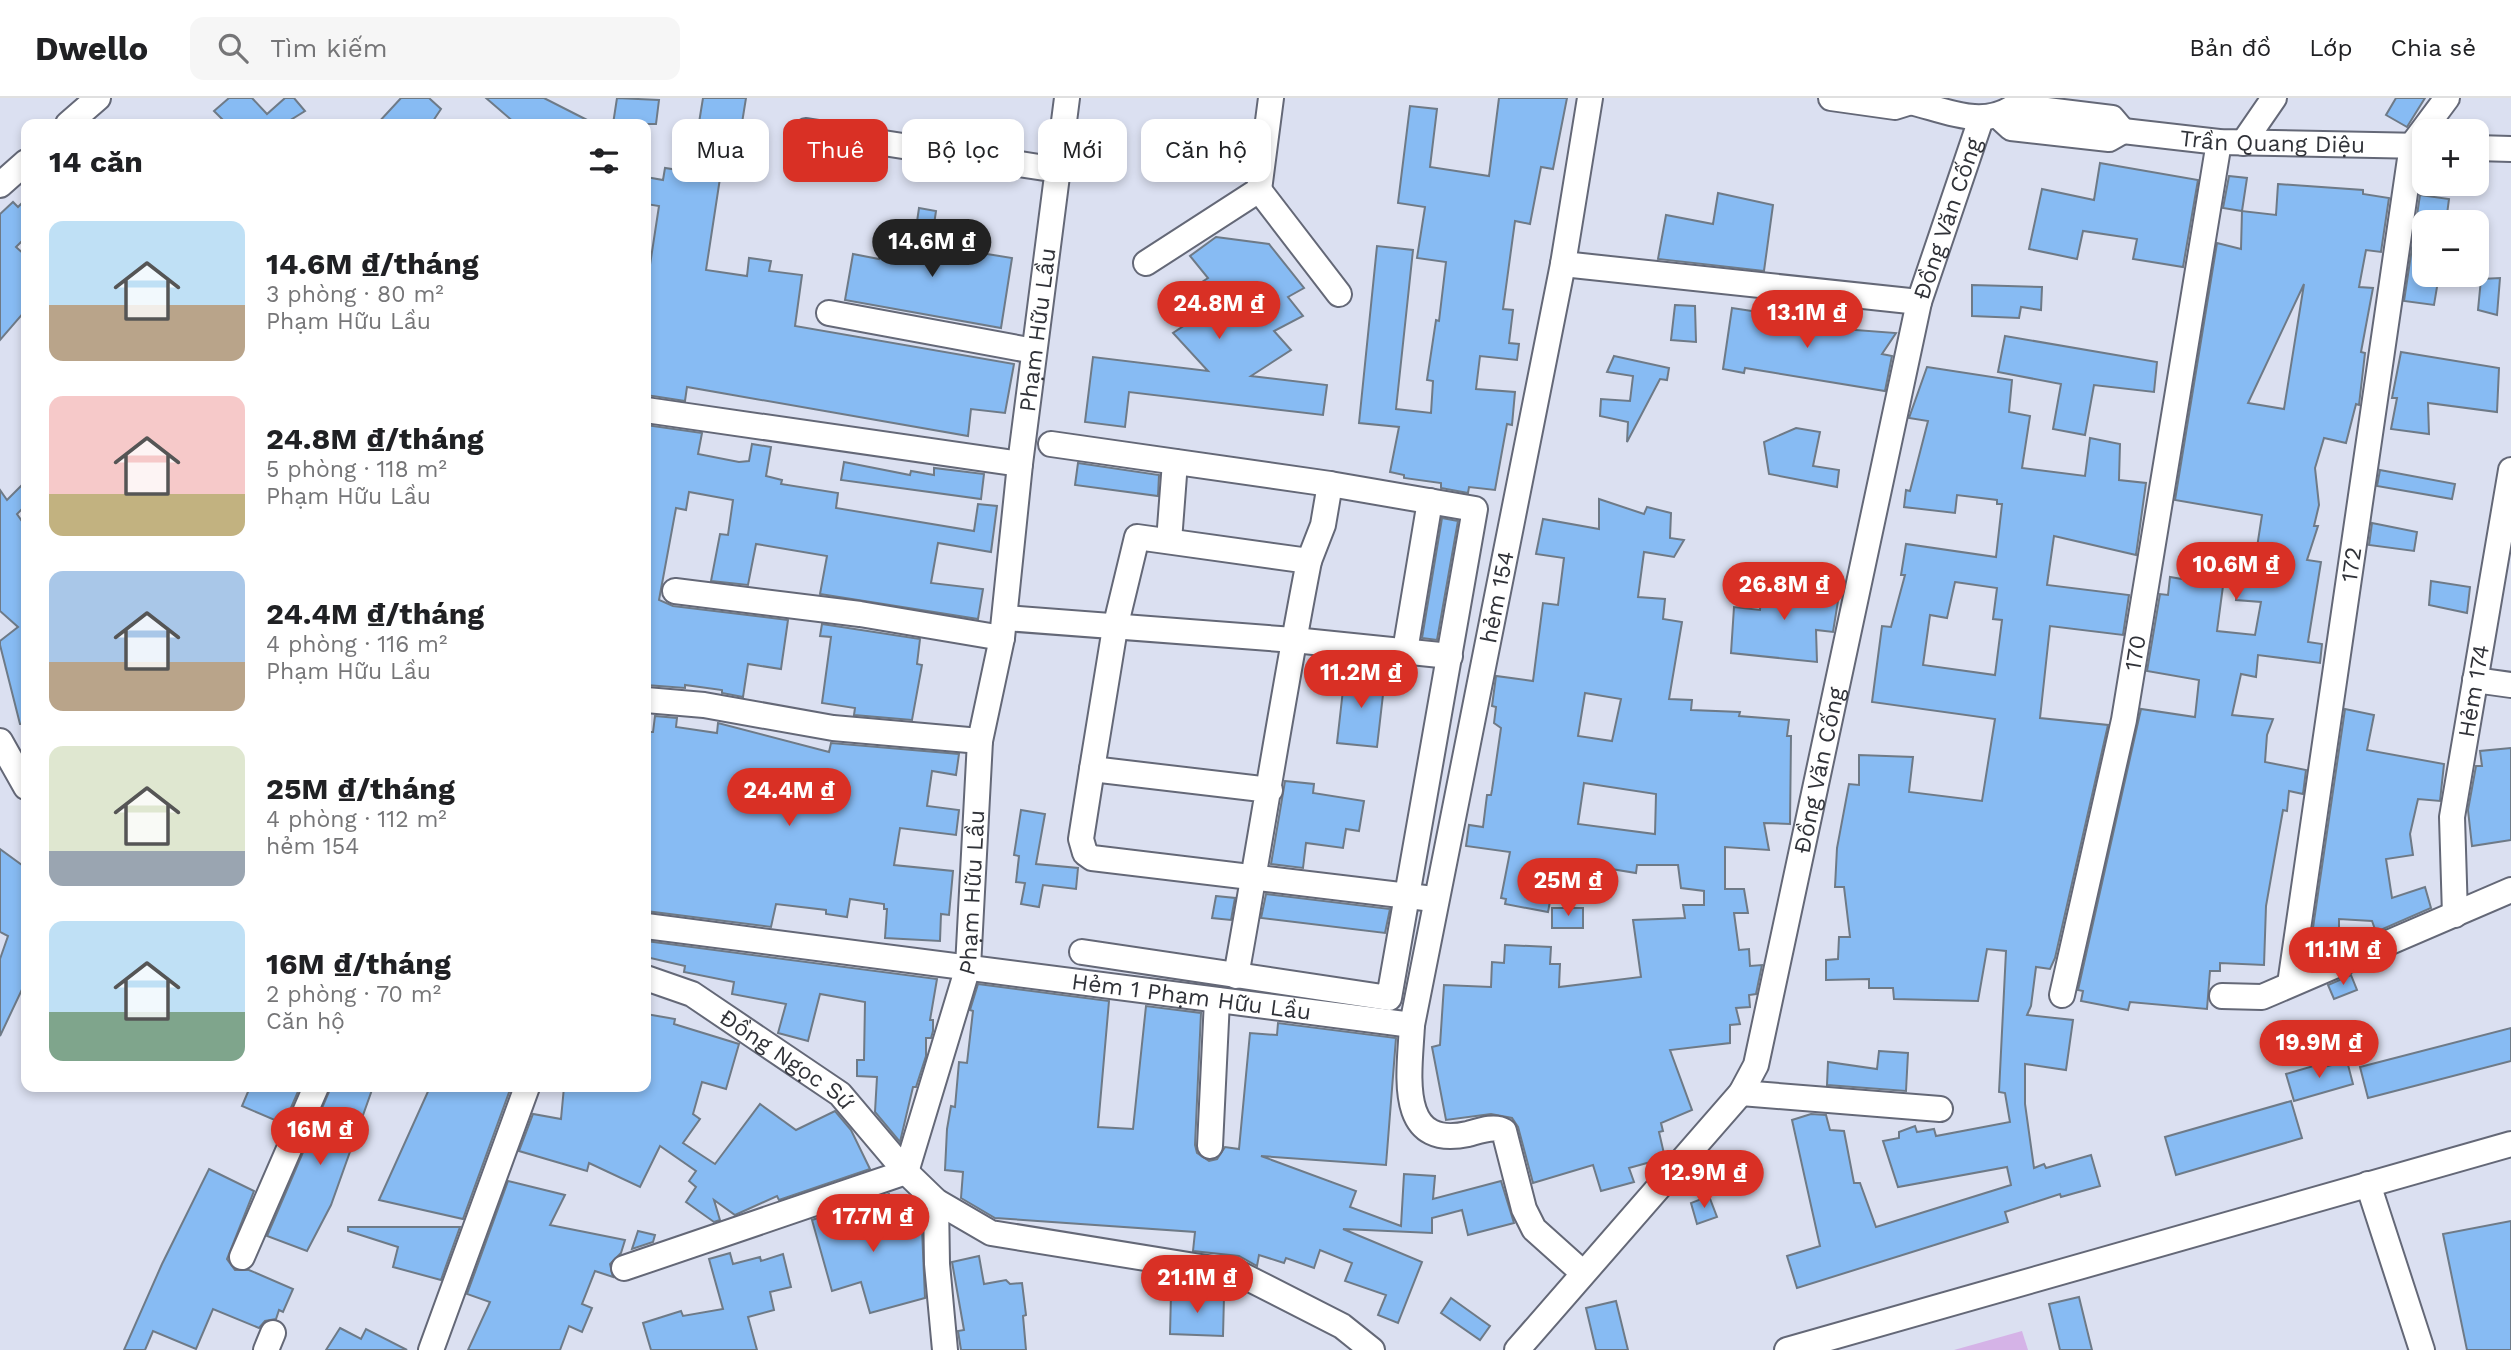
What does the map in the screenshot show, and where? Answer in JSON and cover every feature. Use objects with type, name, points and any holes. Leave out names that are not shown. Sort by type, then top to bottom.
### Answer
[{"type":"street","points":[[74,119],[98,98]]},
{"type":"street","name":"Phạm Hữu Lầu","points":[[1064,119],[1067,98]]},
{"type":"street","points":[[1270,98],[1259,190],[1339,293]]},
{"type":"street","name":"hẻm 154","points":[[1583,1273],[1534,1229],[1524,1209],[1504,1131],[1492,1129],[1448,1138],[1439,1137],[1412,1110],[1408,1096],[1412,1025],[1563,264],[1590,98]]},
{"type":"street","name":"Trần Quang Diệu","points":[[1831,98],[1895,107],[1909,100],[1990,118],[2011,128],[2109,139],[2123,131],[2231,142],[2412,145]]},
{"type":"street","points":[[2231,142],[2274,98]]},
{"type":"street","points":[[2434,119],[2447,98]]},
{"type":"street","name":"Đồng Văn Cống","points":[[1517,1350],[1741,1093],[1756,1065],[1919,302],[1990,118]]},
{"type":"street","name":"170","points":[[2062,996],[2124,720],[2231,142]]},
{"type":"street","points":[[888,144],[1038,167]]},
{"type":"street","points":[[2489,148],[2511,149]]},
{"type":"street","points":[[0,185],[21,166]]},
{"type":"street","name":"Phạm Hữu Lầu","points":[[906,1172],[968,967],[980,741],[1003,628],[1020,464],[1056,182]]},
{"type":"street","name":"172","points":[[2290,984],[2412,184]]},
{"type":"street","points":[[1146,263],[1259,190]]},
{"type":"street","points":[[1563,264],[1919,302]]},
{"type":"street","points":[[829,313],[1034,351]]},
{"type":"street","points":[[651,411],[1020,464]]},
{"type":"street","points":[[1051,444],[1330,484],[1475,509],[1388,998],[1082,952]]},
{"type":"street","points":[[1169,541],[1175,462]]},
{"type":"street","name":"Hẻm 174","points":[[2455,915],[2452,817],[2511,470]]},
{"type":"street","points":[[1236,976],[1309,561],[1323,525],[1330,484]]},
{"type":"street","points":[[1405,651],[1430,501]]},
{"type":"street","points":[[1309,561],[1137,537],[1115,628],[1081,839],[1085,853],[1092,858],[1437,899]]},
{"type":"street","points":[[675,591],[859,614],[1003,628],[1115,628],[1294,640],[1450,656]]},
{"type":"street","points":[[2475,680],[2511,685]]},
{"type":"street","points":[[651,701],[704,705],[833,728],[980,741]]},
{"type":"street","points":[[0,741],[21,776]]},
{"type":"street","points":[[1092,769],[1270,790]]},
{"type":"street","points":[[2222,996],[2262,997],[2511,890]]},
{"type":"street","name":"Hẻm 1 Phạm Hữu Lầu","points":[[651,927],[1412,1025]]},
{"type":"street","name":"Đồng Ngọc Sứ","points":[[651,980],[692,995],[840,1094],[906,1172]]},
{"type":"street","points":[[1210,1146],[1217,1000]]},
{"type":"street","points":[[242,1256],[314,1092]]},
{"type":"street","points":[[431,1350],[525,1092]]},
{"type":"street","points":[[1741,1093],[1940,1110]]},
{"type":"street","points":[[1787,1350],[2511,1144]]},
{"type":"street","points":[[624,1268],[906,1172],[936,1201],[991,1233],[1238,1273],[1342,1326],[1373,1350]]},
{"type":"street","points":[[2368,1184],[2422,1350]]},
{"type":"street","points":[[936,1201],[937,1264],[945,1350]]},
{"type":"shaded area","points":[[2022,1331],[2028,1350],[1954,1350]]},
{"type":"building","points":[[229,98],[252,98],[267,114],[285,98],[294,98],[305,111],[292,119],[222,119],[214,111]]},
{"type":"building","points":[[401,98],[429,98],[441,109],[434,119],[382,119]]},
{"type":"building","points":[[486,98],[544,98],[585,119],[510,119]]},
{"type":"building","points":[[617,98],[659,100],[656,124],[651,124],[651,119],[614,119]]},
{"type":"building","points":[[703,98],[746,98],[743,119],[700,119]]},
{"type":"building","points":[[1499,98],[1567,98],[1553,169],[1541,167],[1530,224],[1515,221],[1503,309],[1513,310],[1509,343],[1519,344],[1517,360],[1480,356],[1476,389],[1515,392],[1512,425],[1507,424],[1495,490],[1469,487],[1468,493],[1441,488],[1441,483],[1404,478],[1404,475],[1390,472],[1399,427],[1359,423],[1377,246],[1413,250],[1396,409],[1431,413],[1433,381],[1427,380],[1436,320],[1439,321],[1446,262],[1417,258],[1425,207],[1398,203],[1410,106],[1437,109],[1430,167],[1489,176]]},
{"type":"building","points":[[2396,98],[2425,98],[2407,127],[2386,115]]},
{"type":"building","points":[[2100,163],[2198,180],[2183,267],[2133,259],[2137,239],[2083,231],[2077,259],[2029,249],[2042,189],[2094,200]]},
{"type":"building","points":[[665,168],[672,169],[672,182],[719,182],[706,270],[747,276],[749,258],[771,261],[769,271],[802,275],[795,326],[1014,364],[1005,413],[971,409],[968,436],[687,387],[685,401],[651,396],[651,258],[659,206],[651,205],[651,178],[663,180]]},
{"type":"building","points":[[2229,176],[2247,178],[2242,211],[2223,208]]},
{"type":"building","points":[[2278,184],[2363,190],[2363,194],[2389,198],[2381,252],[2366,250],[2359,287],[2373,288],[2361,352],[2365,353],[2359,405],[2356,404],[2346,443],[2324,438],[2315,468],[2319,505],[2314,526],[2318,526],[2307,560],[2321,562],[2308,642],[2322,644],[2320,663],[2258,655],[2256,677],[2241,674],[2232,715],[2273,719],[2267,735],[2265,762],[2306,770],[2303,794],[2289,791],[2287,811],[2283,810],[2266,906],[2264,965],[2220,963],[2220,971],[2210,971],[2207,1009],[2130,1002],[2128,1010],[2081,1001],[2083,991],[2078,990],[2141,709],[2195,717],[2199,680],[2147,671],[2160,594],[2168,595],[2170,577],[2223,586],[2217,631],[2255,635],[2261,602],[2236,600],[2241,552],[2256,554],[2262,515],[2175,500],[2217,243],[2241,249],[2242,211],[2276,215]],"holes":[[[2304,284],[2284,409],[2248,403]]]},
{"type":"building","points":[[1718,193],[1773,205],[1764,271],[1658,259],[1666,215],[1713,224]]},
{"type":"building","points":[[2420,196],[2449,199],[2448,210],[2418,210]]},
{"type":"building","points":[[13,202],[18,207],[21,204],[21,242],[16,247],[21,252],[21,316],[0,340],[0,214]]},
{"type":"building","points":[[919,208],[936,211],[931,245],[1012,258],[1001,328],[845,300],[853,254],[879,259],[883,239],[914,242]]},
{"type":"building","points":[[1216,237],[1269,244],[1304,288],[1288,297],[1303,316],[1274,331],[1291,350],[1251,376],[1327,385],[1323,415],[1129,392],[1125,427],[1085,422],[1093,357],[1208,371],[1173,333],[1191,321],[1176,299],[1208,278],[1190,256]]},
{"type":"building","points":[[2412,248],[2412,287],[2437,287],[2434,305],[2404,301]]},
{"type":"building","points":[[2500,278],[2497,315],[2478,310],[2480,287],[2489,287],[2489,279]]},
{"type":"building","points":[[1972,285],[2042,287],[2041,310],[2021,307],[2019,318],[1972,316]]},
{"type":"building","points":[[1675,305],[1695,306],[1696,342],[1671,340]]},
{"type":"building","points":[[1732,308],[1804,319],[1803,326],[1896,333],[1882,354],[1892,356],[1885,391],[1745,368],[1744,373],[1723,369]]},
{"type":"building","points":[[2005,336],[2157,362],[2154,392],[2094,385],[2085,435],[2053,429],[2061,384],[1998,372]]},
{"type":"building","points":[[2401,352],[2499,368],[2497,412],[2428,403],[2429,434],[2391,429],[2397,398],[2392,398]]},
{"type":"building","points":[[1614,356],[1669,368],[1667,380],[1660,379],[1627,442],[1628,422],[1600,416],[1601,399],[1630,401],[1633,376],[1607,372]]},
{"type":"building","points":[[1927,367],[2012,380],[2009,412],[2030,416],[2022,468],[2085,476],[2090,438],[2120,444],[2119,480],[2146,483],[2136,555],[2054,536],[2047,585],[2129,595],[2123,635],[2050,626],[2040,718],[2108,725],[2055,958],[2050,969],[2036,967],[2031,1006],[2027,1015],[2073,1020],[2066,1070],[2025,1064],[2025,1104],[2034,1168],[2044,1164],[2046,1168],[2091,1155],[2100,1186],[2061,1197],[2060,1194],[2005,1212],[2008,1222],[1797,1288],[1787,1256],[1820,1246],[1792,1120],[1811,1114],[1826,1115],[1830,1130],[1844,1131],[1854,1183],[1860,1183],[1876,1227],[2011,1185],[2007,1167],[1898,1187],[1883,1141],[1899,1138],[1899,1132],[1915,1126],[1917,1132],[1934,1129],[1936,1136],[2010,1122],[2005,1093],[1999,1092],[2006,951],[1987,949],[1978,1001],[1894,999],[1893,988],[1869,988],[1869,979],[1826,980],[1826,960],[1838,959],[1839,937],[1850,937],[1844,887],[1835,887],[1837,848],[1849,784],[1859,785],[1859,755],[1913,757],[1909,792],[1982,801],[1995,719],[1872,702],[1882,626],[1891,627],[1905,575],[1901,575],[1906,544],[1996,557],[2002,504],[1997,504],[1997,500],[1957,495],[1955,513],[1904,507],[1906,490],[1910,491],[1928,421],[1909,418]],"holes":[[[1955,582],[1997,588],[1993,619],[2002,620],[1995,675],[1923,665],[1930,615],[1947,618]]]},
{"type":"building","points":[[651,426],[702,433],[698,454],[739,462],[749,461],[752,444],[771,447],[766,476],[782,480],[781,484],[838,493],[836,508],[974,531],[978,504],[997,506],[991,552],[938,543],[931,583],[983,589],[978,619],[820,594],[827,556],[756,544],[748,585],[711,581],[720,534],[728,535],[733,500],[689,492],[686,510],[676,508],[659,600],[673,606],[788,620],[781,669],[748,664],[743,697],[722,693],[722,690],[685,685],[685,688],[651,685]]},
{"type":"building","points":[[1796,428],[1820,432],[1813,466],[1839,470],[1837,487],[1769,474],[1764,442]]},
{"type":"building","points":[[844,462],[910,475],[911,471],[934,475],[934,468],[984,474],[981,499],[841,480]]},
{"type":"building","points":[[1078,463],[1159,475],[1158,496],[1075,485]]},
{"type":"building","points":[[2380,470],[2455,484],[2452,499],[2377,486]]},
{"type":"building","points":[[21,486],[21,510],[17,514],[21,520],[21,724],[0,645],[0,641],[18,627],[0,611],[0,490],[7,500]]},
{"type":"building","points":[[1599,499],[1644,514],[1647,507],[1671,513],[1670,538],[1684,540],[1674,557],[1644,552],[1638,597],[1665,599],[1663,619],[1682,622],[1669,699],[1692,700],[1691,710],[1740,712],[1739,716],[1789,720],[1787,736],[1791,736],[1790,824],[1764,823],[1769,850],[1725,847],[1725,889],[1744,889],[1748,913],[1734,913],[1739,950],[1749,949],[1750,966],[1762,965],[1756,994],[1749,995],[1750,1007],[1736,1008],[1740,1024],[1730,1025],[1730,1043],[1670,1050],[1692,1110],[1661,1123],[1663,1131],[1659,1132],[1665,1158],[1629,1168],[1634,1182],[1601,1191],[1593,1165],[1533,1183],[1518,1127],[1512,1118],[1491,1114],[1446,1120],[1432,1047],[1440,1045],[1444,985],[1491,987],[1492,962],[1504,963],[1505,945],[1551,947],[1550,964],[1560,964],[1559,987],[1641,977],[1633,920],[1685,918],[1683,905],[1704,905],[1704,891],[1681,888],[1678,865],[1637,865],[1636,873],[1605,868],[1604,877],[1556,870],[1548,912],[1505,904],[1506,899],[1501,898],[1510,852],[1466,846],[1469,825],[1483,827],[1487,795],[1491,795],[1492,790],[1501,728],[1494,723],[1496,707],[1492,706],[1496,676],[1533,681],[1543,603],[1558,605],[1564,558],[1536,554],[1543,519],[1599,529]],"holes":[[[1585,693],[1621,699],[1612,741],[1578,736]],[[1584,783],[1656,794],[1655,834],[1578,824]]]},
{"type":"building","points":[[1442,518],[1458,521],[1437,640],[1422,638]]},
{"type":"building","points":[[2372,523],[2417,532],[2414,551],[2369,545]]},
{"type":"building","points":[[1784,571],[1813,574],[1811,598],[1838,601],[1833,632],[1816,630],[1817,662],[1731,653],[1734,607],[1760,610],[1762,588],[1782,590]]},
{"type":"building","points":[[2431,581],[2470,587],[2467,613],[2429,605]]},
{"type":"building","points":[[822,624],[920,639],[917,664],[922,665],[912,720],[854,715],[855,708],[822,703],[831,637],[820,636]]},
{"type":"building","points":[[1345,672],[1385,677],[1377,747],[1337,743]]},
{"type":"building","points":[[2345,709],[2374,715],[2367,750],[2444,764],[2440,801],[2418,799],[2410,834],[2413,855],[2386,859],[2392,898],[2425,887],[2431,908],[2376,932],[2372,921],[2339,919],[2339,948],[2321,955],[2309,955]]},
{"type":"building","points":[[655,716],[677,718],[676,727],[717,733],[718,723],[829,752],[831,743],[959,754],[956,775],[932,771],[927,806],[959,810],[956,835],[900,828],[894,865],[953,871],[949,915],[941,914],[940,941],[885,938],[887,909],[884,909],[884,904],[850,899],[847,917],[826,914],[826,910],[776,904],[771,927],[651,912]]},
{"type":"building","points":[[2511,748],[2511,840],[2472,846],[2468,810],[2476,766],[2482,766],[2480,751]]},
{"type":"building","points":[[1285,781],[1314,784],[1313,793],[1364,801],[1359,831],[1346,829],[1343,848],[1306,843],[1303,868],[1271,864]]},
{"type":"building","points":[[1021,810],[1045,814],[1036,864],[1078,868],[1076,889],[1043,885],[1039,907],[1021,904],[1025,883],[1016,882],[1019,856],[1014,855]]},
{"type":"building","points":[[0,849],[21,864],[21,992],[0,1036],[0,959],[8,936],[0,932]]},
{"type":"building","points":[[1266,894],[1390,909],[1385,933],[1261,918]]},
{"type":"building","points":[[1216,896],[1235,898],[1231,920],[1212,918]]},
{"type":"building","points":[[1552,908],[1583,908],[1583,928],[1552,928]]},
{"type":"building","points":[[651,942],[937,979],[930,1020],[933,1020],[933,1031],[931,1038],[926,1038],[926,1056],[916,1087],[913,1087],[900,1142],[875,1112],[877,1077],[857,1076],[857,1060],[864,1060],[865,1002],[820,994],[808,1041],[778,1033],[786,1004],[732,994],[734,982],[684,972],[685,966],[651,958]]},
{"type":"building","points":[[2351,975],[2357,990],[2334,999],[2328,985]]},
{"type":"building","points":[[978,984],[1109,1001],[1098,1127],[1133,1129],[1146,1006],[1201,1013],[1195,1145],[1197,1153],[1209,1161],[1217,1159],[1225,1147],[1239,1149],[1250,1033],[1277,1035],[1278,1023],[1396,1038],[1386,1165],[1261,1156],[1356,1191],[1350,1207],[1401,1226],[1404,1174],[1435,1176],[1433,1199],[1501,1181],[1514,1223],[1468,1235],[1462,1210],[1432,1218],[1432,1233],[1343,1229],[1422,1262],[1398,1323],[1378,1315],[1386,1295],[1345,1281],[1352,1263],[1320,1250],[1314,1268],[1286,1258],[1284,1263],[1259,1255],[1257,1266],[1239,1256],[1193,1251],[1195,1232],[995,1218],[961,1198],[963,1172],[945,1170],[951,1106],[955,1107],[959,1062],[967,1063],[973,1011],[970,1010]]},
{"type":"building","points":[[651,1015],[675,1019],[674,1024],[739,1044],[726,1089],[702,1082],[693,1114],[700,1119],[683,1143],[715,1164],[760,1104],[796,1130],[835,1111],[851,1130],[870,1169],[779,1200],[777,1196],[735,1215],[714,1200],[720,1220],[714,1222],[686,1202],[696,1187],[689,1181],[696,1171],[660,1146],[640,1187],[589,1163],[587,1171],[519,1151],[533,1114],[561,1119],[564,1092],[651,1092]]},
{"type":"building","points":[[2511,1028],[2511,1061],[2368,1098],[2360,1067]]},
{"type":"building","points":[[1879,1051],[1908,1053],[1906,1091],[1827,1085],[1828,1062],[1877,1069]]},
{"type":"building","points":[[2347,1061],[2353,1084],[2294,1101],[2286,1074],[2327,1062],[2328,1066]]},
{"type":"building","points":[[248,1092],[298,1092],[284,1124],[242,1106]]},
{"type":"building","points":[[329,1092],[371,1092],[331,1205],[307,1251],[267,1236]]},
{"type":"building","points":[[428,1092],[509,1092],[463,1219],[379,1200]]},
{"type":"building","points":[[2291,1101],[2302,1138],[2176,1175],[2165,1137]]},
{"type":"building","points":[[209,1169],[254,1191],[227,1259],[235,1270],[249,1270],[293,1289],[283,1312],[279,1310],[276,1319],[265,1321],[259,1328],[213,1309],[196,1349],[153,1331],[145,1350],[124,1350],[162,1264]]},
{"type":"building","points":[[508,1181],[565,1195],[550,1225],[625,1240],[621,1253],[610,1264],[613,1277],[595,1271],[582,1304],[592,1308],[582,1332],[569,1326],[560,1350],[468,1350],[490,1302],[467,1294]]},
{"type":"building","points":[[889,1194],[904,1233],[922,1229],[925,1298],[870,1313],[861,1282],[832,1291],[812,1220]]},
{"type":"building","points":[[1709,1196],[1717,1217],[1697,1224],[1691,1203]]},
{"type":"building","points":[[2511,1221],[2511,1350],[2467,1350],[2443,1234]]},
{"type":"building","points":[[348,1227],[460,1227],[441,1280],[393,1267],[398,1247],[348,1231]]},
{"type":"building","points":[[638,1231],[655,1235],[653,1242],[632,1249]]},
{"type":"building","points":[[730,1253],[733,1264],[760,1257],[761,1261],[783,1254],[791,1287],[770,1292],[774,1310],[748,1317],[757,1350],[651,1350],[643,1323],[681,1311],[683,1316],[723,1309],[709,1259]]},
{"type":"building","points":[[979,1256],[984,1284],[1006,1280],[1010,1284],[1022,1283],[1026,1350],[961,1350],[958,1331],[964,1330],[952,1262]]},
{"type":"building","points":[[1171,1294],[1224,1296],[1223,1336],[1170,1334]]},
{"type":"building","points":[[2079,1297],[2092,1350],[2060,1350],[2049,1304]]},
{"type":"building","points":[[1451,1298],[1490,1326],[1480,1340],[1441,1313]]},
{"type":"building","points":[[1616,1301],[1628,1350],[1596,1350],[1586,1308]]},
{"type":"building","points":[[340,1328],[361,1339],[366,1329],[407,1350],[326,1350]]}]
